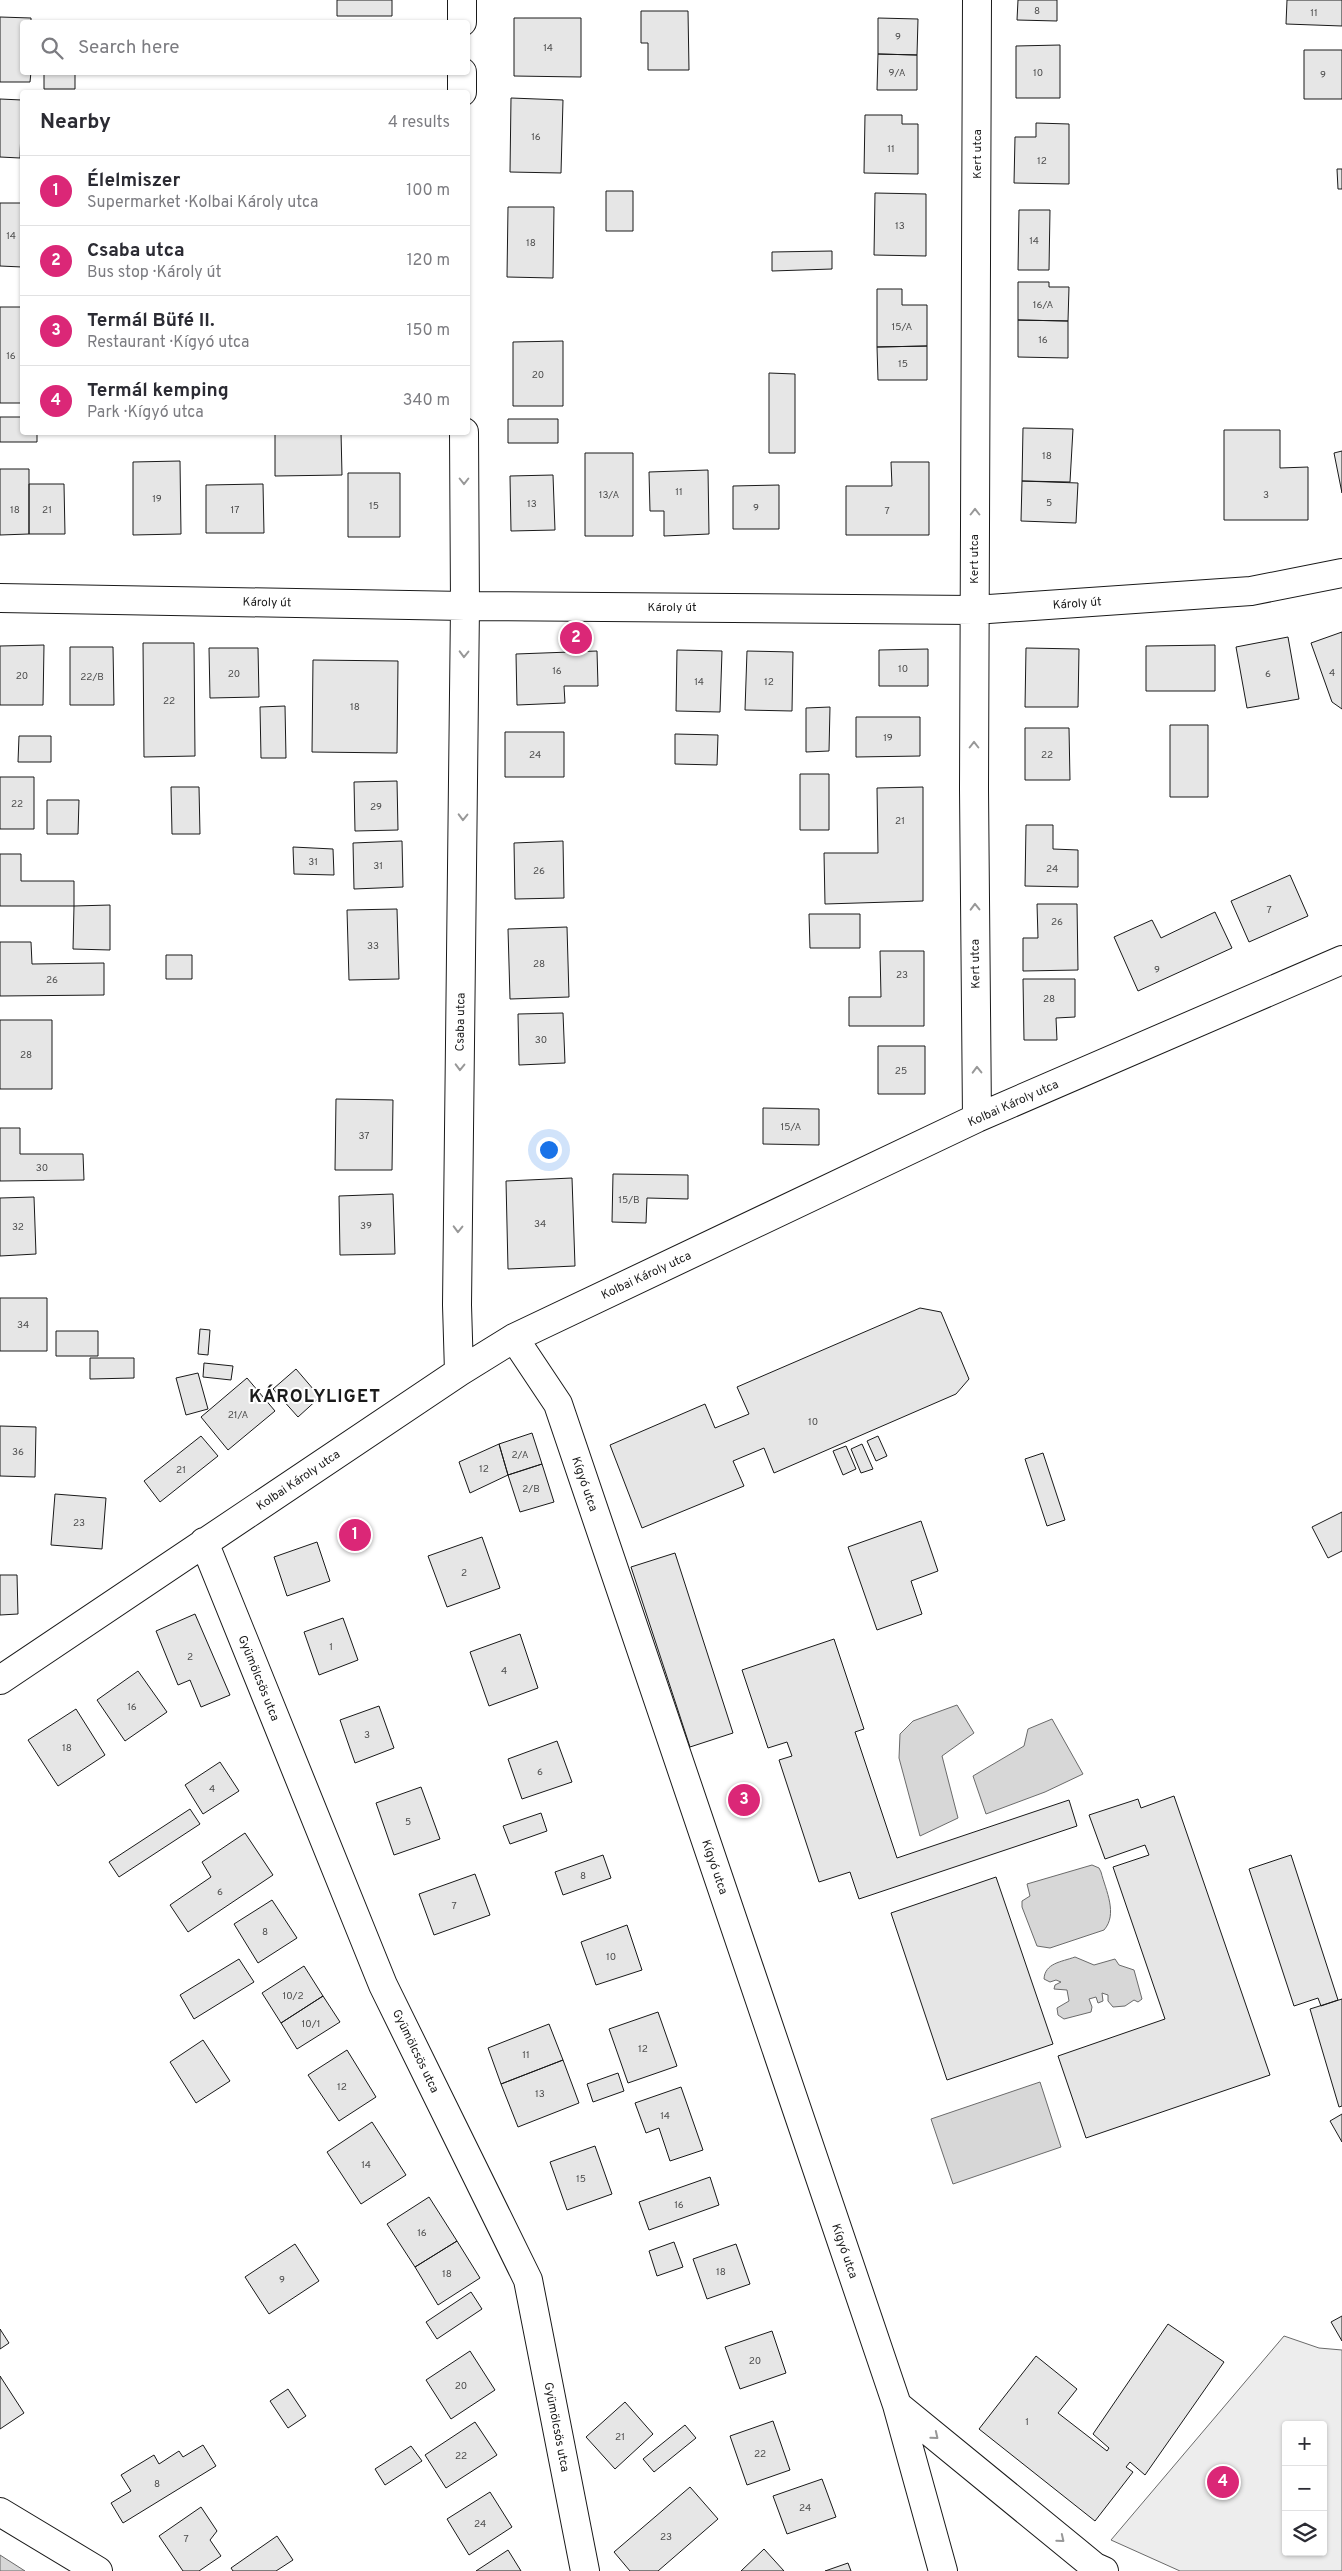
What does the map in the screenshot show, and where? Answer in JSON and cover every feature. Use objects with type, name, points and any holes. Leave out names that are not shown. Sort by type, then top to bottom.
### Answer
[{"type":"street","points":[[462,0],[462,20]]},
{"type":"street","name":"Kert utca","points":[[977,0],[974,610],[977,1118]]},
{"type":"street","points":[[462,75],[462,90]]},
{"type":"street","name":"Csaba utca","points":[[459,1372],[457,1305],[465,606],[464,435]]},
{"type":"street","name":"Károly út","points":[[0,598],[465,606],[974,610],[1251,591],[1342,573]]},
{"type":"street","name":"Kolbai Károly utca","points":[[0,1680],[459,1372],[514,1338],[977,1118],[1342,960]]},
{"type":"street","name":"Kígyó utca","points":[[514,1338],[558,1404],[897,2406],[943,2571]]},
{"type":"street","name":"Gyümölcsös utca","points":[[204,1542],[383,1985],[528,2280],[585,2571]]},
{"type":"street","points":[[897,2406],[1097,2570]]},
{"type":"street","points":[[0,2512],[98,2571]]},
{"type":"shaded area","points":[[957,1705],[974,1733],[942,1756],[958,1818],[920,1836],[899,1758],[900,1734],[913,1721]]},
{"type":"shaded area","points":[[1052,1719],[1083,1774],[1045,1792],[986,1814],[973,1776],[1024,1746],[1028,1729]]},
{"type":"shaded area","points":[[1092,1865],[1099,1868],[1101,1872],[1110,1902],[1110,1917],[1104,1930],[1050,1948],[1037,1946],[1022,1907],[1022,1901],[1030,1896],[1027,1884]]},
{"type":"shaded area","points":[[1075,1957],[1094,1965],[1115,1959],[1119,1965],[1134,1970],[1142,1999],[1138,2002],[1134,2000],[1125,2006],[1113,2007],[1108,2001],[1108,1995],[1102,1993],[1103,2001],[1098,2003],[1096,1997],[1089,1999],[1092,2007],[1091,2012],[1064,2019],[1058,2015],[1057,2008],[1069,2001],[1067,1990],[1054,1989],[1055,1985],[1061,1982],[1056,1980],[1050,1982],[1044,1979],[1047,1970],[1051,1966]]},
{"type":"shaded area","points":[[1040,2082],[1061,2147],[953,2184],[931,2119]]},
{"type":"shaded area","points":[[1284,2336],[1319,2348],[1342,2350],[1342,2571],[1180,2571],[1111,2540]]},
{"type":"shaded area","points":[[0,2555],[25,2571],[0,2571]]},
{"type":"building","points":[[337,0],[392,0],[392,16],[337,16]]},
{"type":"building","points":[[1018,0],[1057,0],[1057,21],[1017,20]]},
{"type":"building","points":[[1287,0],[1342,0],[1342,26],[1286,24]]},
{"type":"building","points":[[641,11],[688,11],[689,70],[648,70],[648,43],[641,43]]},
{"type":"building","points":[[0,17],[31,18],[31,20],[20,20],[20,75],[31,75],[30,82],[0,82]]},
{"type":"building","points":[[514,18],[581,18],[581,77],[514,76]]},
{"type":"building","points":[[878,18],[918,19],[917,55],[878,54]]},
{"type":"building","points":[[1060,45],[1060,98],[1016,98],[1016,46]]},
{"type":"building","points":[[1304,50],[1342,50],[1342,99],[1304,99]]},
{"type":"building","points":[[878,54],[917,55],[917,90],[877,90]]},
{"type":"building","points":[[44,75],[75,75],[75,89],[44,89]]},
{"type":"building","points":[[511,98],[563,100],[561,173],[510,172]]},
{"type":"building","points":[[0,99],[20,100],[20,158],[0,157]]},
{"type":"building","points":[[865,115],[902,115],[902,124],[918,124],[918,174],[864,173]]},
{"type":"building","points":[[1036,123],[1069,124],[1069,184],[1014,183],[1015,137],[1036,137]]},
{"type":"building","points":[[1337,169],[1342,169],[1342,189],[1338,189]]},
{"type":"building","points":[[606,191],[633,191],[633,231],[606,231]]},
{"type":"building","points":[[875,193],[926,194],[926,256],[874,255]]},
{"type":"building","points":[[0,203],[20,203],[20,267],[0,266]]},
{"type":"building","points":[[508,207],[554,207],[553,278],[507,277]]},
{"type":"building","points":[[1019,210],[1050,210],[1049,270],[1018,270]]},
{"type":"building","points":[[832,251],[832,269],[772,271],[772,252]]},
{"type":"building","points":[[1018,282],[1049,282],[1049,287],[1069,287],[1068,321],[1018,320]]},
{"type":"building","points":[[877,289],[902,289],[902,305],[927,305],[927,346],[877,347]]},
{"type":"building","points":[[0,307],[20,307],[20,403],[0,403]]},
{"type":"building","points":[[1018,320],[1068,321],[1068,358],[1018,357]]},
{"type":"building","points":[[563,341],[563,406],[513,406],[513,342]]},
{"type":"building","points":[[927,346],[927,380],[878,380],[877,347]]},
{"type":"building","points":[[769,373],[795,374],[795,453],[769,453]]},
{"type":"building","points":[[0,417],[20,417],[20,435],[37,435],[37,442],[0,442]]},
{"type":"building","points":[[508,419],[558,419],[558,443],[508,443]]},
{"type":"building","points":[[1023,428],[1073,429],[1070,482],[1022,481]]},
{"type":"building","points":[[1224,430],[1280,430],[1280,468],[1308,467],[1308,520],[1224,520]]},
{"type":"building","points":[[275,435],[341,435],[342,475],[275,476]]},
{"type":"building","points":[[1342,451],[1342,493],[1334,453]]},
{"type":"building","points":[[585,453],[633,453],[633,536],[585,536]]},
{"type":"building","points":[[180,461],[181,534],[133,535],[133,462]]},
{"type":"building","points":[[891,462],[929,462],[929,535],[846,535],[846,486],[892,486]]},
{"type":"building","points":[[0,469],[29,469],[29,534],[0,535]]},
{"type":"building","points":[[708,470],[709,534],[664,536],[664,511],[650,511],[649,472]]},
{"type":"building","points":[[348,473],[400,473],[400,537],[348,537]]},
{"type":"building","points":[[553,475],[555,530],[511,531],[510,476]]},
{"type":"building","points":[[1022,481],[1078,483],[1076,523],[1021,521]]},
{"type":"building","points":[[29,484],[64,484],[65,534],[29,534]]},
{"type":"building","points":[[263,484],[264,533],[206,533],[206,485]]},
{"type":"building","points":[[779,485],[779,529],[733,529],[733,486]]},
{"type":"building","points":[[1342,632],[1342,709],[1332,702],[1311,643]]},
{"type":"building","points":[[1288,637],[1299,699],[1247,708],[1236,647]]},
{"type":"building","points":[[143,643],[194,643],[195,756],[144,757]]},
{"type":"building","points":[[44,645],[43,705],[0,705],[0,646]]},
{"type":"building","points":[[1215,645],[1215,691],[1146,691],[1146,646]]},
{"type":"building","points":[[70,647],[113,647],[114,705],[70,705]]},
{"type":"building","points":[[209,648],[258,648],[259,697],[210,698]]},
{"type":"building","points":[[1026,648],[1079,649],[1078,707],[1025,707]]},
{"type":"building","points":[[928,649],[928,686],[879,686],[879,650]]},
{"type":"building","points":[[677,650],[722,651],[720,712],[676,711]]},
{"type":"building","points":[[597,651],[598,686],[564,686],[565,703],[517,705],[516,654]]},
{"type":"building","points":[[747,651],[793,652],[792,711],[745,710]]},
{"type":"building","points":[[313,660],[398,661],[397,753],[312,752]]},
{"type":"building","points":[[285,706],[286,758],[261,758],[260,707]]},
{"type":"building","points":[[830,707],[829,751],[806,752],[806,708]]},
{"type":"building","points":[[856,717],[920,717],[920,756],[856,757]]},
{"type":"building","points":[[1170,725],[1208,725],[1208,797],[1170,797]]},
{"type":"building","points":[[1025,728],[1069,728],[1070,780],[1025,780]]},
{"type":"building","points":[[505,732],[564,732],[564,777],[505,777]]},
{"type":"building","points":[[675,734],[718,735],[717,765],[675,764]]},
{"type":"building","points":[[19,736],[51,736],[51,762],[18,762]]},
{"type":"building","points":[[800,774],[829,774],[829,830],[800,830]]},
{"type":"building","points":[[0,777],[34,777],[34,829],[0,829]]},
{"type":"building","points":[[397,781],[398,830],[355,831],[354,782]]},
{"type":"building","points":[[171,787],[199,787],[200,834],[172,834]]},
{"type":"building","points":[[923,787],[923,901],[825,904],[824,853],[878,853],[877,788]]},
{"type":"building","points":[[47,800],[79,800],[78,834],[47,834]]},
{"type":"building","points":[[1026,825],[1053,825],[1053,849],[1078,850],[1078,887],[1025,886]]},
{"type":"building","points":[[402,841],[403,887],[354,889],[353,843]]},
{"type":"building","points":[[563,841],[564,898],[515,899],[514,843]]},
{"type":"building","points":[[293,847],[333,849],[334,875],[294,874]]},
{"type":"building","points":[[0,854],[21,854],[21,881],[74,881],[74,906],[0,906]]},
{"type":"building","points":[[1290,875],[1308,916],[1249,942],[1231,901]]},
{"type":"building","points":[[1037,904],[1077,904],[1078,970],[1023,971],[1023,938],[1038,938]]},
{"type":"building","points":[[110,905],[110,950],[73,949],[74,906]]},
{"type":"building","points":[[397,909],[399,979],[349,980],[347,910]]},
{"type":"building","points":[[1215,912],[1232,948],[1138,991],[1114,937],[1152,920],[1161,938]]},
{"type":"building","points":[[809,914],[860,914],[860,948],[810,948]]},
{"type":"building","points":[[567,927],[569,997],[510,999],[508,929]]},
{"type":"building","points":[[0,942],[31,942],[32,964],[104,963],[104,995],[0,996]]},
{"type":"building","points":[[880,951],[924,951],[924,1026],[849,1026],[849,997],[881,997]]},
{"type":"building","points":[[166,955],[192,955],[192,979],[166,979]]},
{"type":"building","points":[[1023,979],[1075,979],[1075,1017],[1056,1018],[1057,1040],[1024,1040]]},
{"type":"building","points":[[563,1013],[565,1063],[519,1065],[518,1014]]},
{"type":"building","points":[[0,1020],[52,1020],[52,1089],[0,1089]]},
{"type":"building","points":[[878,1046],[925,1046],[925,1094],[878,1094]]},
{"type":"building","points":[[336,1099],[393,1100],[392,1170],[335,1170]]},
{"type":"building","points":[[763,1108],[819,1109],[819,1145],[763,1144]]},
{"type":"building","points":[[0,1128],[20,1128],[20,1154],[83,1154],[84,1180],[0,1181]]},
{"type":"building","points":[[613,1174],[688,1175],[688,1199],[647,1198],[646,1223],[612,1222]]},
{"type":"building","points":[[572,1178],[575,1266],[508,1269],[506,1181]]},
{"type":"building","points":[[393,1194],[395,1254],[340,1255],[339,1196]]},
{"type":"building","points":[[34,1197],[36,1254],[0,1256],[0,1198]]},
{"type":"building","points":[[0,1298],[47,1298],[47,1351],[0,1351]]},
{"type":"building","points":[[920,1308],[941,1312],[969,1379],[956,1394],[774,1473],[764,1448],[733,1461],[744,1486],[642,1528],[610,1445],[705,1404],[715,1428],[749,1414],[737,1387]]},
{"type":"building","points":[[200,1329],[210,1330],[208,1355],[198,1354]]},
{"type":"building","points":[[56,1331],[98,1331],[98,1356],[56,1356]]},
{"type":"building","points":[[90,1358],[134,1358],[134,1378],[90,1379]]},
{"type":"building","points":[[204,1363],[233,1366],[231,1380],[203,1377]]},
{"type":"building","points":[[296,1369],[320,1397],[298,1417],[273,1389]]},
{"type":"building","points":[[198,1373],[208,1409],[186,1415],[176,1378]]},
{"type":"building","points":[[247,1378],[275,1411],[228,1450],[201,1417]]},
{"type":"building","points":[[0,1426],[36,1427],[35,1477],[0,1476]]},
{"type":"building","points":[[532,1433],[542,1464],[508,1475],[499,1444]]},
{"type":"building","points":[[201,1436],[218,1456],[160,1502],[144,1481]]},
{"type":"building","points":[[878,1436],[887,1456],[876,1461],[867,1441]]},
{"type":"building","points":[[499,1444],[508,1475],[470,1493],[459,1462]]},
{"type":"building","points":[[862,1444],[873,1469],[861,1473],[851,1449]]},
{"type":"building","points":[[846,1446],[856,1469],[843,1475],[833,1451]]},
{"type":"building","points":[[1043,1453],[1065,1520],[1047,1526],[1025,1459]]},
{"type":"building","points":[[542,1464],[554,1502],[520,1512],[508,1475]]},
{"type":"building","points":[[55,1494],[106,1498],[102,1549],[51,1545]]},
{"type":"building","points":[[1342,1512],[1342,1551],[1328,1558],[1312,1527]]},
{"type":"building","points":[[921,1521],[938,1571],[911,1581],[922,1614],[877,1630],[848,1547]]},
{"type":"building","points":[[482,1537],[500,1588],[447,1607],[428,1556]]},
{"type":"building","points":[[317,1542],[330,1581],[287,1596],[274,1557]]},
{"type":"building","points":[[675,1553],[733,1733],[690,1747],[631,1567]]},
{"type":"building","points":[[0,1575],[17,1575],[18,1614],[0,1615]]},
{"type":"building","points":[[195,1614],[230,1695],[201,1707],[190,1680],[178,1685],[156,1631]]},
{"type":"building","points":[[343,1618],[358,1660],[319,1675],[304,1632]]},
{"type":"building","points":[[520,1634],[538,1688],[489,1706],[470,1652]]},
{"type":"building","points":[[834,1639],[864,1729],[855,1732],[897,1858],[1069,1800],[1077,1826],[859,1899],[850,1872],[819,1882],[779,1760],[792,1756],[787,1742],[768,1748],[742,1670]]},
{"type":"building","points":[[138,1671],[167,1712],[125,1741],[97,1700]]},
{"type":"building","points":[[379,1706],[394,1748],[355,1763],[340,1720]]},
{"type":"building","points":[[76,1709],[105,1755],[58,1786],[28,1740]]},
{"type":"building","points":[[557,1741],[572,1782],[522,1799],[508,1759]]},
{"type":"building","points":[[220,1762],[239,1791],[203,1814],[185,1785]]},
{"type":"building","points":[[421,1787],[440,1839],[394,1855],[376,1803]]},
{"type":"building","points":[[1174,1796],[1270,2075],[1086,2138],[1058,2056],[1165,2019],[1113,1867],[1149,1855],[1145,1845],[1105,1859],[1089,1815],[1138,1799],[1141,1808]]},
{"type":"building","points":[[190,1809],[200,1824],[119,1877],[109,1862]]},
{"type":"building","points":[[541,1813],[547,1831],[510,1844],[503,1826]]},
{"type":"building","points":[[245,1833],[273,1875],[188,1932],[170,1905],[211,1877],[202,1862]]},
{"type":"building","points":[[603,1855],[611,1878],[563,1895],[555,1872]]},
{"type":"building","points":[[1291,1855],[1338,2000],[1321,2006],[1318,1998],[1294,2006],[1249,1869]]},
{"type":"building","points":[[475,1874],[490,1915],[434,1935],[419,1894]]},
{"type":"building","points":[[996,1877],[1053,2044],[947,2080],[891,1913]]},
{"type":"building","points":[[272,1900],[297,1938],[258,1963],[234,1924]]},
{"type":"building","points":[[627,1925],[642,1970],[596,1985],[581,1942]]},
{"type":"building","points":[[239,1959],[254,1982],[194,2019],[180,1995]]},
{"type":"building","points":[[304,1966],[323,1996],[281,2023],[262,1993]]},
{"type":"building","points":[[323,1996],[340,2022],[297,2049],[281,2023]]},
{"type":"building","points":[[1342,1999],[1342,2106],[1339,2107],[1310,2009]]},
{"type":"building","points":[[658,2012],[677,2066],[628,2083],[609,2029]]},
{"type":"building","points":[[549,2024],[563,2060],[501,2084],[488,2048]]},
{"type":"building","points":[[203,2040],[230,2081],[196,2103],[170,2062]]},
{"type":"building","points":[[347,2050],[376,2097],[339,2121],[308,2075]]},
{"type":"building","points":[[563,2060],[579,2103],[518,2127],[501,2084]]},
{"type":"building","points":[[618,2073],[624,2091],[593,2102],[587,2084]]},
{"type":"building","points":[[681,2087],[703,2150],[670,2161],[659,2128],[646,2133],[635,2103]]},
{"type":"building","points":[[1342,2114],[1342,2142],[1330,2121]]},
{"type":"building","points":[[372,2122],[406,2175],[361,2204],[327,2152]]},
{"type":"building","points":[[595,2146],[612,2194],[567,2210],[550,2162]]},
{"type":"building","points":[[710,2177],[719,2205],[649,2230],[639,2202]]},
{"type":"building","points":[[429,2197],[457,2241],[415,2267],[387,2224]]},
{"type":"building","points":[[457,2241],[480,2278],[438,2305],[415,2267]]},
{"type":"building","points":[[674,2242],[683,2267],[657,2276],[649,2251]]},
{"type":"building","points":[[295,2244],[319,2281],[269,2314],[245,2277]]},
{"type":"building","points":[[736,2244],[750,2284],[707,2299],[693,2259]]},
{"type":"building","points":[[471,2292],[482,2309],[437,2339],[426,2322]]},
{"type":"building","points":[[1342,2316],[1342,2341],[1331,2322]]},
{"type":"building","points":[[1168,2324],[1224,2362],[1145,2475],[1130,2462],[1126,2467],[1133,2472],[1095,2521],[979,2429],[1036,2356],[1077,2389],[1058,2413],[1107,2451],[1109,2448],[1093,2434]]},
{"type":"building","points":[[0,2329],[9,2343],[0,2349]]},
{"type":"building","points":[[772,2331],[786,2373],[740,2389],[725,2347]]},
{"type":"building","points":[[470,2351],[495,2390],[451,2419],[426,2380]]},
{"type":"building","points":[[0,2376],[24,2413],[0,2429]]},
{"type":"building","points":[[288,2389],[306,2416],[288,2428],[270,2401]]},
{"type":"building","points":[[625,2402],[653,2434],[615,2469],[586,2437]]},
{"type":"building","points":[[773,2421],[790,2470],[747,2485],[730,2436]]},
{"type":"building","points":[[475,2422],[497,2455],[446,2488],[425,2455]]},
{"type":"building","points":[[685,2425],[696,2438],[654,2472],[643,2459]]},
{"type":"building","points":[[203,2445],[216,2466],[123,2523],[111,2503],[131,2491],[121,2475],[154,2455],[159,2464],[179,2451],[183,2457]]},
{"type":"building","points":[[411,2446],[422,2461],[385,2485],[375,2469]]},
{"type":"building","points":[[822,2479],[836,2517],[787,2534],[773,2496]]},
{"type":"building","points":[[690,2487],[718,2519],[658,2571],[630,2571],[614,2552]]},
{"type":"building","points":[[490,2492],[512,2527],[469,2555],[447,2519]]},
{"type":"building","points":[[201,2507],[217,2531],[210,2540],[221,2556],[199,2571],[183,2571],[159,2536]]},
{"type":"building","points":[[277,2536],[293,2560],[276,2571],[233,2571],[231,2568]]},
{"type":"building","points":[[764,2549],[784,2571],[741,2571]]},
{"type":"building","points":[[508,2550],[521,2571],[476,2571]]},
{"type":"building","points":[[848,2563],[851,2571],[825,2571]]},
{"type":"place","name":"Csaba utca","points":[[576,638]]},
{"type":"place","name":"Élelmiszer","points":[[355,1535]]},
{"type":"place","name":"Termál Büfé II.","points":[[744,1800]]},
{"type":"place","name":"Termál kemping","points":[[1223,2482]]},
{"type":"district","name":"KÁROLYLIGET","points":[[315,1396]]}]
